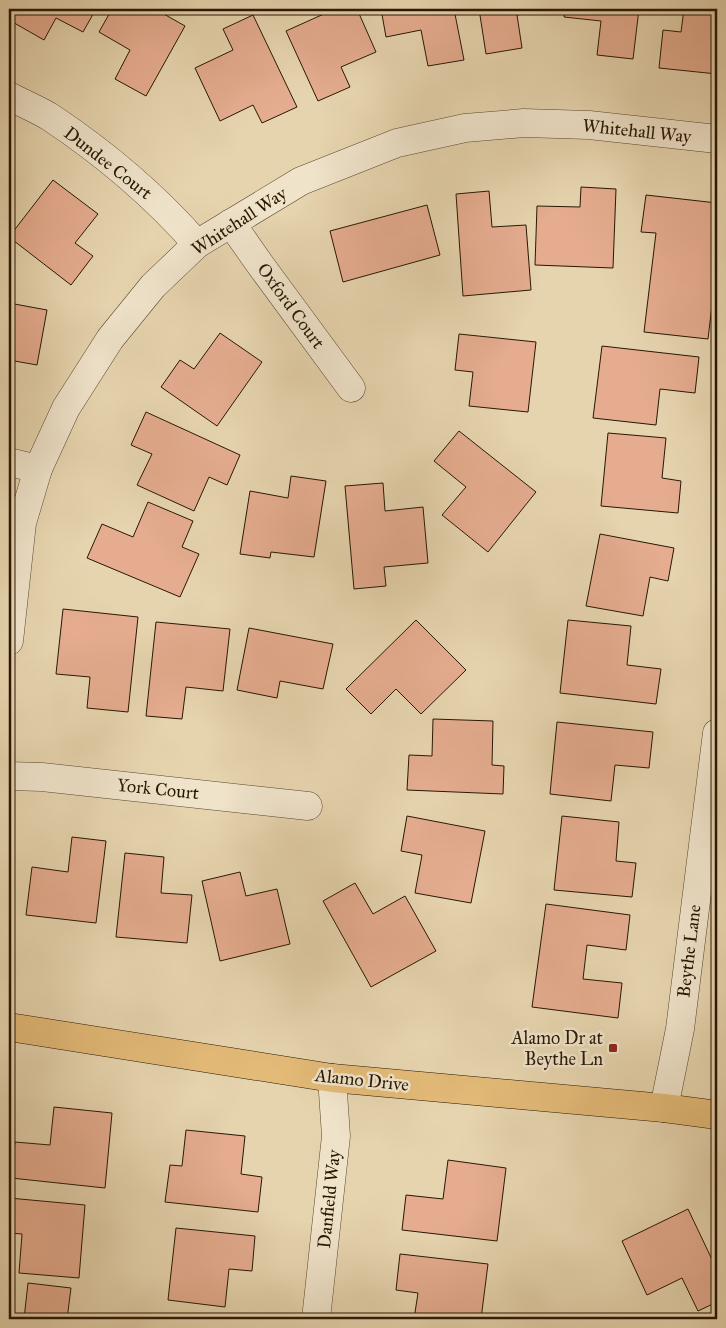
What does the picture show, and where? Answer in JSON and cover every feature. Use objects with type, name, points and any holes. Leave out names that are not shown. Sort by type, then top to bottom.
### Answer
[{"type":"main road","name":"Alamo Drive","points":[[9,1027],[332,1078],[664,1108],[717,1115]]},
{"type":"street","name":"Dundee Court","points":[[9,96],[48,116],[126,173],[169,212],[197,244]]},
{"type":"street","name":"Whitehall Way","points":[[9,641],[22,523],[38,469],[66,408],[110,340],[153,286],[197,244],[301,181],[397,143],[465,128],[524,123],[589,125],[717,139]]},
{"type":"street","name":"Oxford Court","points":[[231,223],[352,388]]},
{"type":"street","points":[[9,462],[38,469]]},
{"type":"street","name":"Beythe Lane","points":[[664,1108],[680,1029],[717,733]]},
{"type":"street","name":"York Court","points":[[9,776],[42,776],[308,806]]},
{"type":"street","name":"Danfield Way","points":[[316,1319],[336,1136],[332,1078]]},
{"type":"building","points":[[14,9],[96,9],[83,32],[56,18],[44,40],[9,20]]},
{"type":"building","points":[[112,9],[155,9],[185,26],[146,96],[115,79],[130,50],[99,32]]},
{"type":"building","points":[[324,9],[357,9],[376,52],[341,67],[350,87],[318,101],[286,31],[326,13]]},
{"type":"building","points":[[381,9],[454,9],[464,60],[428,66],[421,30],[386,37]]},
{"type":"building","points":[[479,9],[555,9],[517,15],[522,48],[486,54]]},
{"type":"building","points":[[565,9],[639,9],[633,59],[597,55],[601,21],[564,17]]},
{"type":"building","points":[[684,9],[717,9],[717,74],[659,68],[663,30],[681,32]]},
{"type":"building","points":[[253,15],[297,107],[262,123],[253,105],[220,121],[195,68],[233,50],[223,29]]},
{"type":"building","points":[[53,180],[98,214],[75,243],[93,256],[71,285],[9,237]]},
{"type":"building","points":[[581,187],[616,189],[613,268],[535,265],[537,206],[580,207]]},
{"type":"building","points":[[489,191],[492,227],[526,225],[531,290],[463,296],[456,194]]},
{"type":"building","points":[[646,195],[717,203],[717,263],[708,339],[644,332],[656,233],[641,232]]},
{"type":"building","points":[[427,205],[440,255],[343,282],[330,231]]},
{"type":"building","points":[[9,303],[47,310],[37,365],[9,360]]},
{"type":"building","points":[[220,333],[262,362],[217,426],[161,387],[180,360],[194,369]]},
{"type":"building","points":[[459,334],[536,342],[528,412],[469,406],[473,372],[455,370]]},
{"type":"building","points":[[602,346],[699,357],[695,393],[660,389],[656,425],[593,418]]},
{"type":"building","points":[[146,412],[240,455],[227,485],[209,477],[194,511],[137,485],[152,454],[131,445]]},
{"type":"building","points":[[459,431],[536,492],[488,552],[442,515],[466,487],[434,461]]},
{"type":"building","points":[[608,433],[666,438],[662,478],[681,481],[678,513],[601,506]]},
{"type":"building","points":[[291,476],[326,481],[314,557],[271,552],[270,558],[240,554],[250,491],[288,498]]},
{"type":"building","points":[[383,483],[385,511],[423,507],[428,563],[384,567],[386,586],[354,589],[345,486]]},
{"type":"building","points":[[148,502],[193,521],[182,547],[199,554],[180,597],[87,558],[102,524],[133,537]]},
{"type":"building","points":[[600,534],[674,548],[668,581],[650,577],[643,616],[586,606]]},
{"type":"building","points":[[63,609],[138,617],[128,712],[87,708],[90,677],[56,674]]},
{"type":"building","points":[[416,620],[466,670],[421,714],[396,689],[371,714],[346,689]]},
{"type":"building","points":[[568,620],[631,626],[627,665],[661,669],[656,704],[560,693]]},
{"type":"building","points":[[156,622],[230,629],[223,691],[186,687],[182,719],[146,716]]},
{"type":"building","points":[[249,628],[333,644],[323,689],[280,681],[277,698],[237,690]]},
{"type":"building","points":[[433,719],[493,721],[492,765],[504,766],[503,794],[407,790],[409,755],[432,756]]},
{"type":"building","points":[[557,722],[653,732],[649,768],[615,765],[611,801],[550,794]]},
{"type":"building","points":[[407,816],[485,831],[471,903],[415,893],[422,855],[401,851]]},
{"type":"building","points":[[562,816],[619,822],[616,861],[636,863],[632,897],[554,890]]},
{"type":"building","points":[[72,837],[106,841],[96,923],[26,915],[32,867],[68,872]]},
{"type":"building","points":[[125,853],[164,857],[161,893],[192,895],[187,943],[116,937]]},
{"type":"building","points":[[240,872],[246,896],[277,889],[290,944],[220,961],[202,881]]},
{"type":"building","points":[[355,883],[373,914],[405,896],[436,951],[371,987],[323,901]]},
{"type":"building","points":[[546,904],[630,915],[626,950],[587,945],[583,979],[622,983],[618,1018],[532,1007]]},
{"type":"building","points":[[54,1107],[112,1113],[105,1188],[11,1178],[15,1142],[50,1145]]},
{"type":"building","points":[[186,1130],[245,1136],[241,1174],[262,1177],[258,1212],[165,1202],[170,1165],[182,1166]]},
{"type":"building","points":[[448,1160],[506,1168],[497,1241],[402,1230],[406,1195],[443,1199]]},
{"type":"building","points":[[9,1198],[85,1205],[79,1278],[19,1273],[22,1234],[9,1233]]},
{"type":"building","points":[[688,1209],[717,1270],[717,1302],[698,1311],[682,1278],[647,1295],[622,1241]]},
{"type":"building","points":[[176,1228],[255,1236],[252,1271],[229,1269],[225,1307],[168,1300]]},
{"type":"building","points":[[400,1254],[488,1264],[481,1319],[414,1319],[418,1293],[396,1290]]},
{"type":"building","points":[[28,1283],[71,1288],[67,1319],[24,1319]]},
{"type":"place","name":"Alamo Dr at Beythe Ln","points":[[613,1048]]}]
